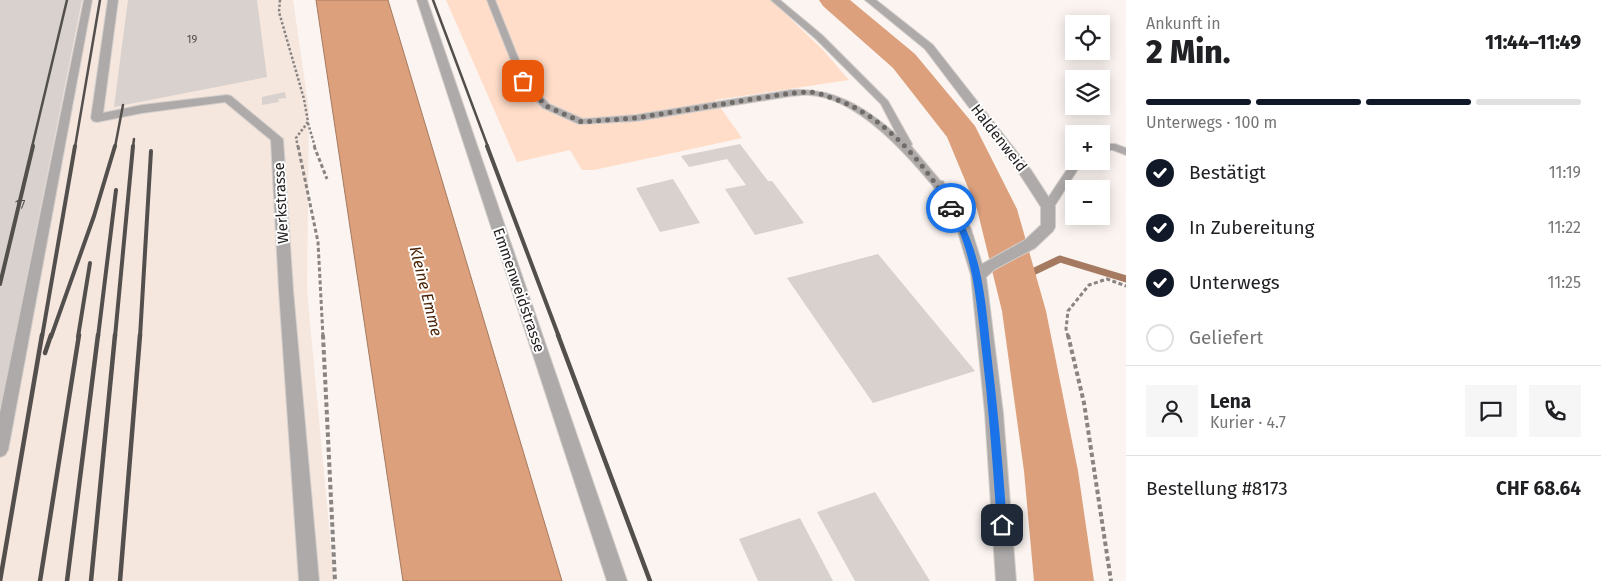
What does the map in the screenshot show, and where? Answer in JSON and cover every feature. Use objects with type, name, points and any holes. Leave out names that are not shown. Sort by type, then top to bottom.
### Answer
[{"type":"street","name":"Werkstrasse","points":[[113,0],[97,118],[142,108],[227,98],[278,139],[286,290],[309,581]]},
{"type":"street","name":"Emmenweidstrasse","points":[[422,0],[617,581]]},
{"type":"street","name":"Haldenweid","points":[[870,0],[929,48],[1026,173],[1048,207]]},
{"type":"street","points":[[938,184],[964,229],[984,270],[1006,581]]},
{"type":"street","points":[[984,270],[1030,244],[1048,227],[1048,207]]},
{"type":"lane","points":[[0,450],[88,0]]},
{"type":"lane","points":[[491,0],[523,81],[546,106],[582,122],[636,118],[791,93],[812,92],[838,100],[868,115],[912,153],[938,184]]},
{"type":"lane","points":[[775,0],[820,37],[885,103],[912,153]]},
{"type":"lane","points":[[1110,147],[1126,152]]},
{"type":"lane","points":[[1048,207],[1072,170]]},
{"type":"path","points":[[280,0],[279,12],[304,99],[310,135],[327,179]]},
{"type":"path","points":[[308,122],[296,138],[318,242],[335,581]]},
{"type":"path","points":[[1111,581],[1084,403],[1066,329],[1068,311],[1089,285],[1107,279],[1126,286]]},
{"type":"shaded area","points":[[0,0],[293,0],[309,110],[307,290],[334,581],[0,581]]},
{"type":"shaded area","points":[[446,0],[771,0],[823,50],[849,80],[715,100],[742,138],[594,170],[582,170],[570,150],[517,162]]},
{"type":"water","name":"Kleine Emme","points":[[316,0],[388,0],[562,581],[403,581]]},
{"type":"building","points":[[0,0],[82,0],[1,406],[0,405]]},
{"type":"building","points":[[128,0],[257,0],[267,77],[114,107]]},
{"type":"building","points":[[285,92],[286,98],[278,99],[279,102],[262,105],[262,97]]},
{"type":"building","points":[[740,144],[768,181],[772,181],[804,223],[755,235],[725,189],[746,185],[727,159],[689,167],[681,156]]},
{"type":"building","points":[[673,179],[700,223],[660,232],[636,188]]},
{"type":"building","points":[[878,254],[975,371],[873,403],[787,278]]},
{"type":"building","points":[[875,492],[930,581],[855,581],[817,512]]},
{"type":"building","points":[[800,518],[833,581],[758,581],[739,539]]},
{"type":"waterway","points":[[833,0],[904,61],[963,134],[997,209],[1024,311],[1051,471],[1064,581]]},
{"type":"waterway","points":[[1016,280],[1060,259],[1126,279]]},
{"type":"railway","points":[[32,147],[67,0]]},
{"type":"railway","points":[[75,147],[100,0]]},
{"type":"railway","points":[[433,0],[488,147]]},
{"type":"railway","points":[[115,147],[123,105]]},
{"type":"railway","points":[[133,147],[134,139]]},
{"type":"railway","points":[[0,284],[33,146]]},
{"type":"railway","points":[[42,337],[75,146]]},
{"type":"railway","points":[[51,337],[94,216],[115,146]]},
{"type":"railway","points":[[115,337],[133,146]]},
{"type":"railway","points":[[487,146],[559,337]]},
{"type":"railway","points":[[140,337],[151,151]]},
{"type":"railway","points":[[98,337],[116,190]]},
{"type":"railway","points":[[78,337],[90,263]]},
{"type":"railway","points":[[0,581],[42,335]]},
{"type":"railway","points":[[45,353],[51,335]]},
{"type":"railway","points":[[40,581],[79,335]]},
{"type":"railway","points":[[67,581],[98,335]]},
{"type":"railway","points":[[91,581],[115,335]]},
{"type":"railway","points":[[120,581],[140,335]]},
{"type":"railway","points":[[558,335],[650,581]]},
{"type":"way so far","points":[[523,81],[546,106],[582,122],[636,118],[791,93],[812,92],[838,100],[868,115],[912,153],[938,184],[951,208]]},
{"type":"route","points":[[951,208],[964,229],[978,275],[994,413],[1002,525]]}]
